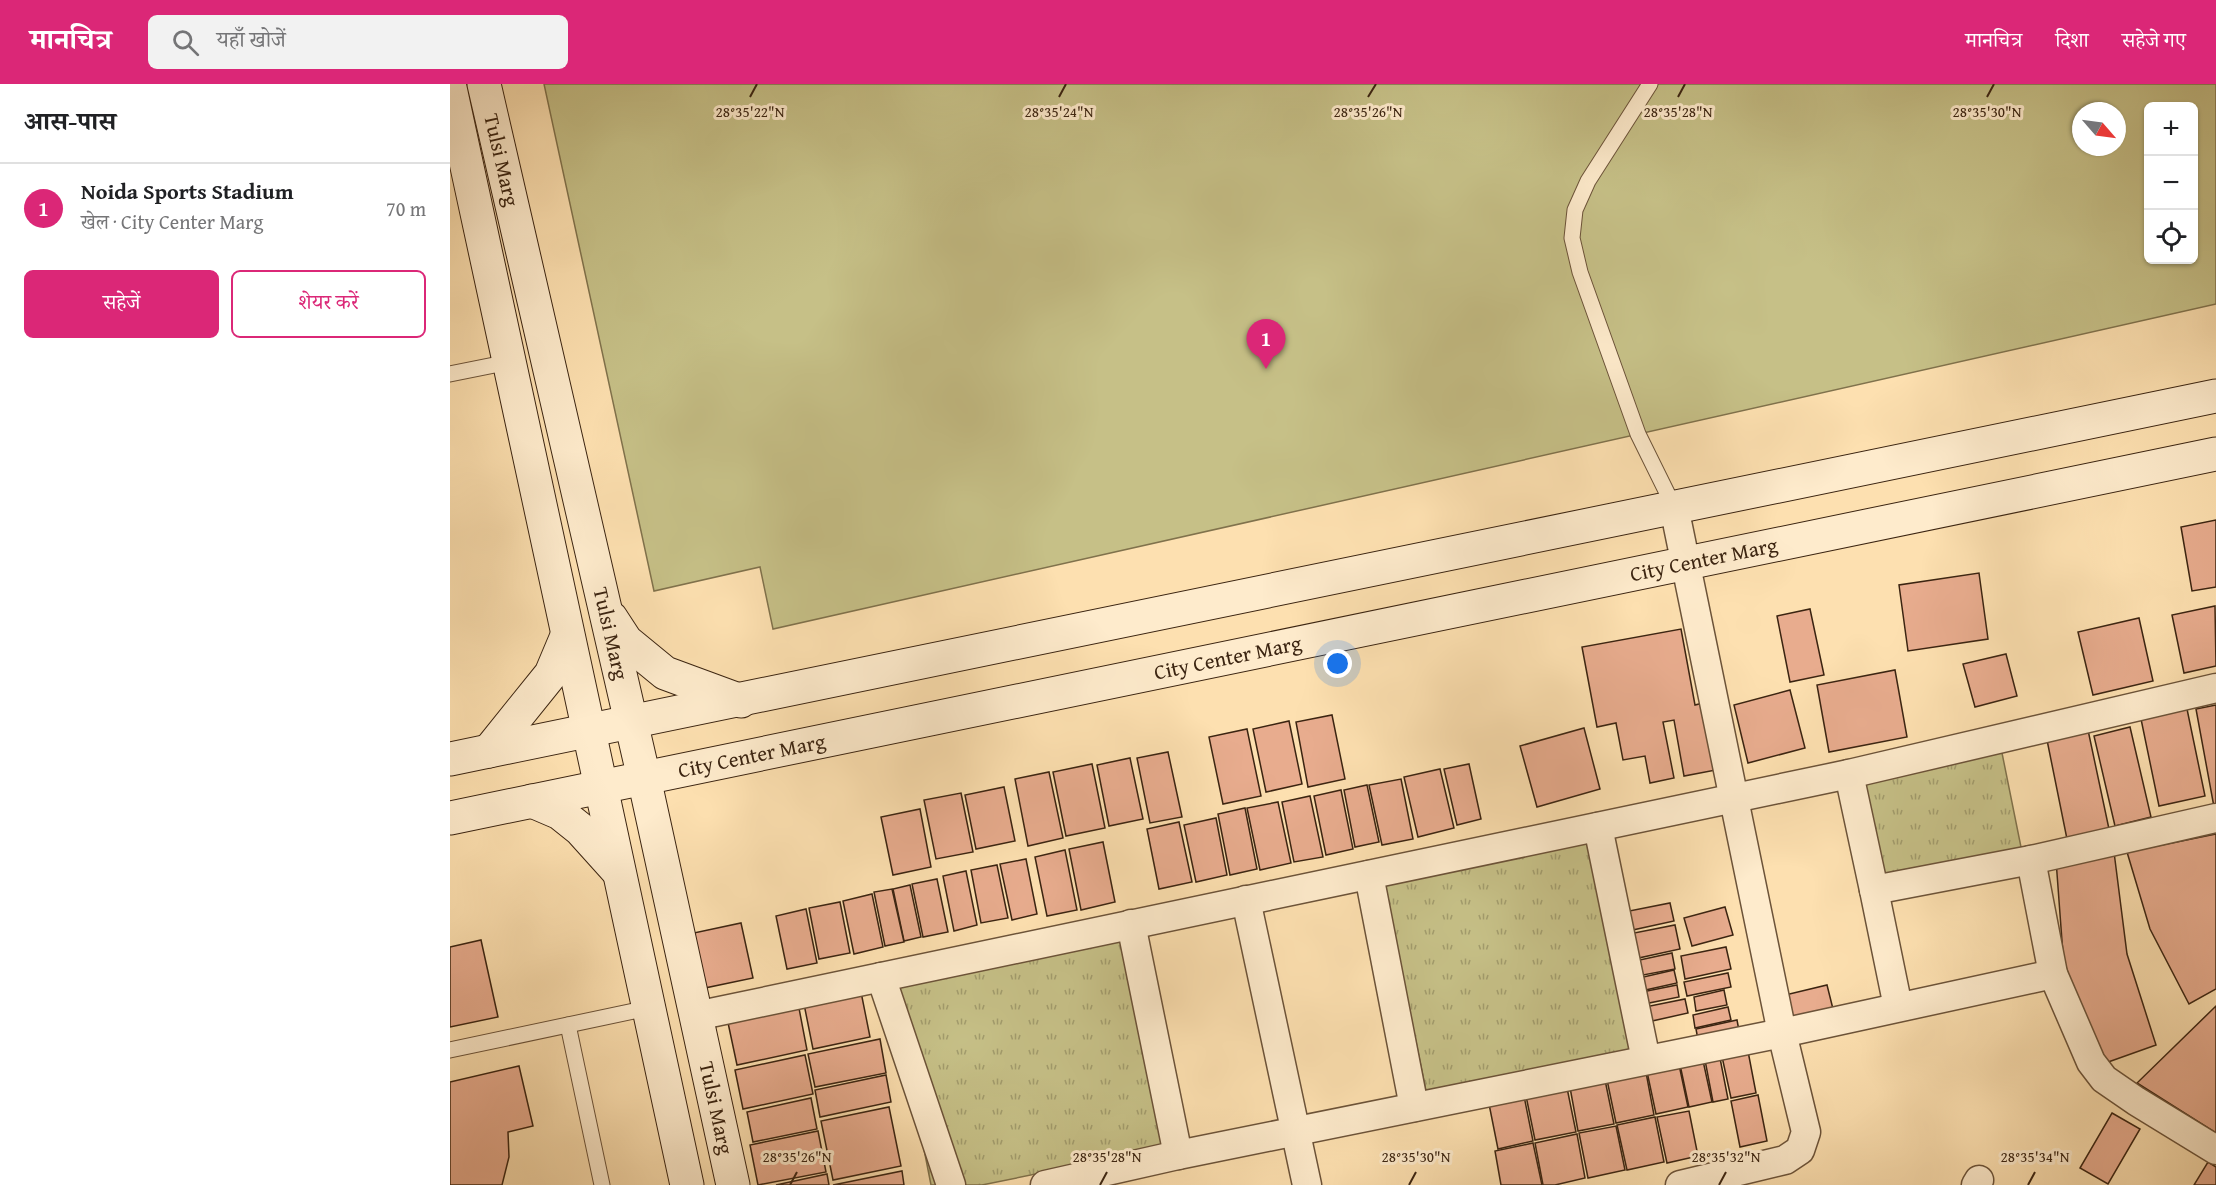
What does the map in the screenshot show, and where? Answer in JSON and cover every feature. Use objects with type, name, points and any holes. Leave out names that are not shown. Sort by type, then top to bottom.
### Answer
[{"type":"street","name":"Tulsi Marg","points":[[484,84],[632,723],[733,1185]]},
{"type":"street","name":"Tulsi Marg","points":[[450,88],[599,787],[687,1185]]},
{"type":"street","points":[[450,759],[2216,396]]},
{"type":"street","name":"City Center Marg","points":[[450,818],[2216,454]]},
{"type":"street","points":[[1674,507],[1782,1033],[1806,1132],[1800,1150],[1785,1160],[1680,1185]]},
{"type":"street","points":[[605,609],[626,641],[665,673],[741,701]]},
{"type":"street","points":[[489,751],[550,674],[567,636]]},
{"type":"street","points":[[696,1016],[1849,774],[2216,688]]},
{"type":"street","points":[[1849,774],[1898,1007]]},
{"type":"street","points":[[532,801],[560,813],[580,829],[618,871]]},
{"type":"street","points":[[1874,890],[2031,860],[2216,818]]},
{"type":"street","points":[[1598,827],[1647,1060]]},
{"type":"street","points":[[2031,860],[2053,974],[2091,1062],[2104,1079],[2216,1150]]},
{"type":"street","points":[[1369,875],[1414,1107]]},
{"type":"street","points":[[1246,900],[1307,1185]]},
{"type":"street","points":[[1131,924],[1178,1155]]},
{"type":"street","points":[[1045,1185],[1294,1131],[1782,1033],[2053,974]]},
{"type":"street","points":[[881,976],[951,1185]]},
{"type":"lane","points":[[1650,84],[1588,181],[1575,210],[1572,238],[1580,272],[1638,434],[1674,507]]},
{"type":"lane","points":[[450,374],[509,362]]},
{"type":"lane","points":[[450,1050],[648,1008]]},
{"type":"lane","points":[[568,1025],[602,1185]]},
{"type":"green space","points":[[544,84],[2216,84],[2216,304],[773,629],[760,567],[654,591]]},
{"type":"green space","points":[[2001,748],[2022,852],[1878,881],[1857,778]]},
{"type":"green space","points":[[1589,842],[1632,1052],[1427,1096],[1384,885]]},
{"type":"green space","points":[[1122,940],[1163,1148],[982,1185],[931,1185],[892,986]]},
{"type":"building","points":[[2216,520],[2216,587],[2192,591],[2181,527]]},
{"type":"building","points":[[1979,573],[1988,639],[1908,651],[1899,585]]},
{"type":"building","points":[[2215,606],[2216,666],[2184,673],[2172,615]]},
{"type":"building","points":[[1810,609],[1824,675],[1790,682],[1777,616]]},
{"type":"building","points":[[2139,618],[2153,681],[2093,695],[2078,632]]},
{"type":"building","points":[[1681,629],[1695,705],[1703,703],[1716,770],[1684,776],[1674,720],[1663,722],[1674,778],[1650,783],[1645,756],[1623,760],[1616,723],[1597,727],[1582,647]]},
{"type":"building","points":[[2006,654],[2017,696],[1975,707],[1963,664]]},
{"type":"building","points":[[1895,670],[1907,737],[1829,752],[1817,685]]},
{"type":"building","points":[[1790,690],[1805,748],[1748,763],[1734,705]]},
{"type":"building","points":[[2216,705],[2216,807],[2214,807],[2196,709]]},
{"type":"building","points":[[2187,709],[2205,796],[2159,806],[2141,719]]},
{"type":"building","points":[[1332,715],[1345,779],[1308,787],[1296,722]]},
{"type":"building","points":[[1289,721],[1302,784],[1266,792],[1253,729]]},
{"type":"building","points":[[2130,727],[2151,817],[2115,826],[2094,736]]},
{"type":"building","points":[[1584,728],[1600,789],[1537,807],[1520,746]]},
{"type":"building","points":[[1247,729],[1261,796],[1223,804],[1209,737]]},
{"type":"building","points":[[2088,730],[2109,829],[2067,839],[2047,740]]},
{"type":"building","points":[[1168,752],[1182,817],[1150,823],[1137,758]]},
{"type":"building","points":[[1130,758],[1143,819],[1109,826],[1097,765]]},
{"type":"building","points":[[1092,764],[1105,828],[1066,836],[1053,772]]},
{"type":"building","points":[[1469,764],[1481,819],[1457,825],[1444,769]]},
{"type":"building","points":[[1440,769],[1454,828],[1418,837],[1404,777]]},
{"type":"building","points":[[1049,772],[1063,838],[1028,846],[1015,779]]},
{"type":"building","points":[[1401,779],[1413,839],[1382,845],[1369,785]]},
{"type":"building","points":[[1367,785],[1379,842],[1355,847],[1344,790]]},
{"type":"building","points":[[1004,787],[1015,841],[976,849],[965,795]]},
{"type":"building","points":[[1341,790],[1353,849],[1326,855],[1314,796]]},
{"type":"building","points":[[961,793],[973,852],[936,859],[924,800]]},
{"type":"building","points":[[1310,796],[1323,857],[1294,862],[1282,802]]},
{"type":"building","points":[[1278,802],[1291,863],[1260,870],[1247,808]]},
{"type":"building","points":[[1245,808],[1257,869],[1230,875],[1218,814]]},
{"type":"building","points":[[920,809],[931,867],[893,875],[881,817]]},
{"type":"building","points":[[1216,818],[1227,875],[1196,882],[1184,825]]},
{"type":"building","points":[[1179,822],[1192,882],[1159,889],[1147,829]]},
{"type":"building","points":[[2216,834],[2216,989],[2189,1004],[2150,929],[2127,852]]},
{"type":"building","points":[[1103,842],[1115,902],[1081,910],[1069,849]]},
{"type":"building","points":[[1065,850],[1077,910],[1047,916],[1035,857]]},
{"type":"building","points":[[2114,852],[2127,954],[2156,1045],[2097,1066],[2064,968],[2056,860]]},
{"type":"building","points":[[1026,859],[1037,914],[1012,920],[1000,864]]},
{"type":"building","points":[[997,865],[1008,918],[981,923],[971,870]]},
{"type":"building","points":[[966,871],[977,925],[954,931],[943,876]]},
{"type":"building","points":[[937,879],[948,932],[923,937],[912,884]]},
{"type":"building","points":[[910,885],[921,937],[904,941],[893,889]]},
{"type":"building","points":[[892,889],[904,942],[885,946],[874,892]]},
{"type":"building","points":[[872,894],[883,947],[854,954],[843,901]]},
{"type":"building","points":[[840,902],[850,953],[819,959],[809,908]]},
{"type":"building","points":[[1670,903],[1674,921],[1628,931],[1624,912]]},
{"type":"building","points":[[1725,907],[1733,935],[1692,946],[1684,918]]},
{"type":"building","points":[[806,909],[817,963],[787,969],[776,916]]},
{"type":"building","points":[[741,923],[753,978],[700,989],[689,934]]},
{"type":"building","points":[[1675,925],[1680,949],[1634,959],[1629,934]]},
{"type":"building","points":[[481,940],[498,1017],[450,1027],[450,947]]},
{"type":"building","points":[[1726,947],[1731,969],[1685,979],[1681,956]]},
{"type":"building","points":[[1672,953],[1675,969],[1638,976],[1635,961]]},
{"type":"building","points":[[1674,970],[1677,983],[1641,991],[1639,978]]},
{"type":"building","points":[[1728,973],[1731,987],[1687,996],[1684,982]]},
{"type":"building","points":[[1677,985],[1679,997],[1644,1004],[1642,992]]},
{"type":"building","points":[[1827,985],[1834,1013],[1788,1024],[1781,996]]},
{"type":"building","points":[[1724,990],[1727,1005],[1696,1011],[1694,997]]},
{"type":"building","points":[[861,992],[870,1037],[813,1049],[804,1004]]},
{"type":"building","points":[[1685,999],[1688,1013],[1643,1023],[1640,1008]]},
{"type":"building","points":[[798,1003],[807,1050],[737,1065],[727,1018]]},
{"type":"building","points":[[2216,1006],[2216,1133],[2137,1083]]},
{"type":"building","points":[[1728,1007],[1731,1020],[1695,1028],[1693,1015]]},
{"type":"building","points":[[1737,1020],[1740,1036],[1699,1045],[1696,1029]]},
{"type":"building","points":[[880,1039],[886,1073],[815,1087],[808,1054]]},
{"type":"building","points":[[1747,1046],[1756,1093],[1731,1098],[1721,1052]]},
{"type":"building","points":[[1719,1053],[1728,1099],[1713,1102],[1704,1055]]},
{"type":"building","points":[[805,1055],[813,1094],[743,1109],[735,1070]]},
{"type":"building","points":[[1702,1056],[1712,1102],[1689,1107],[1679,1060]]},
{"type":"building","points":[[1678,1060],[1688,1107],[1656,1114],[1646,1067]]},
{"type":"building","points":[[519,1066],[533,1126],[508,1132],[509,1157],[502,1185],[450,1185],[450,1082]]},
{"type":"building","points":[[1645,1067],[1654,1115],[1616,1123],[1606,1075]]},
{"type":"building","points":[[886,1075],[891,1102],[820,1117],[815,1090]]},
{"type":"building","points":[[1604,1075],[1614,1124],[1578,1131],[1569,1082]]},
{"type":"building","points":[[1566,1083],[1576,1132],[1535,1140],[1525,1091]]},
{"type":"building","points":[[1523,1091],[1533,1141],[1498,1149],[1488,1099]]},
{"type":"building","points":[[1758,1095],[1767,1141],[1740,1147],[1731,1101]]},
{"type":"building","points":[[811,1098],[817,1129],[753,1142],[747,1112]]},
{"type":"building","points":[[889,1107],[901,1166],[833,1180],[821,1121]]},
{"type":"building","points":[[1689,1111],[1698,1156],[1667,1163],[1657,1117]]},
{"type":"building","points":[[2112,1113],[2140,1129],[2108,1184],[2080,1168]]},
{"type":"building","points":[[1655,1117],[1664,1162],[1627,1170],[1617,1125]]},
{"type":"building","points":[[1616,1126],[1625,1170],[1588,1178],[1579,1133]]},
{"type":"building","points":[[818,1131],[826,1172],[758,1185],[750,1145]]},
{"type":"building","points":[[1577,1134],[1585,1178],[1555,1185],[1543,1185],[1535,1143]]},
{"type":"building","points":[[1533,1143],[1542,1185],[1501,1185],[1495,1151]]},
{"type":"building","points":[[2208,1162],[2216,1167],[2216,1185],[2194,1185]]},
{"type":"building","points":[[902,1171],[904,1185],[833,1185]]},
{"type":"building","points":[[827,1174],[829,1185],[776,1185]]},
{"type":"place","name":"Noida Sports Stadium","points":[[1266,369]]}]
